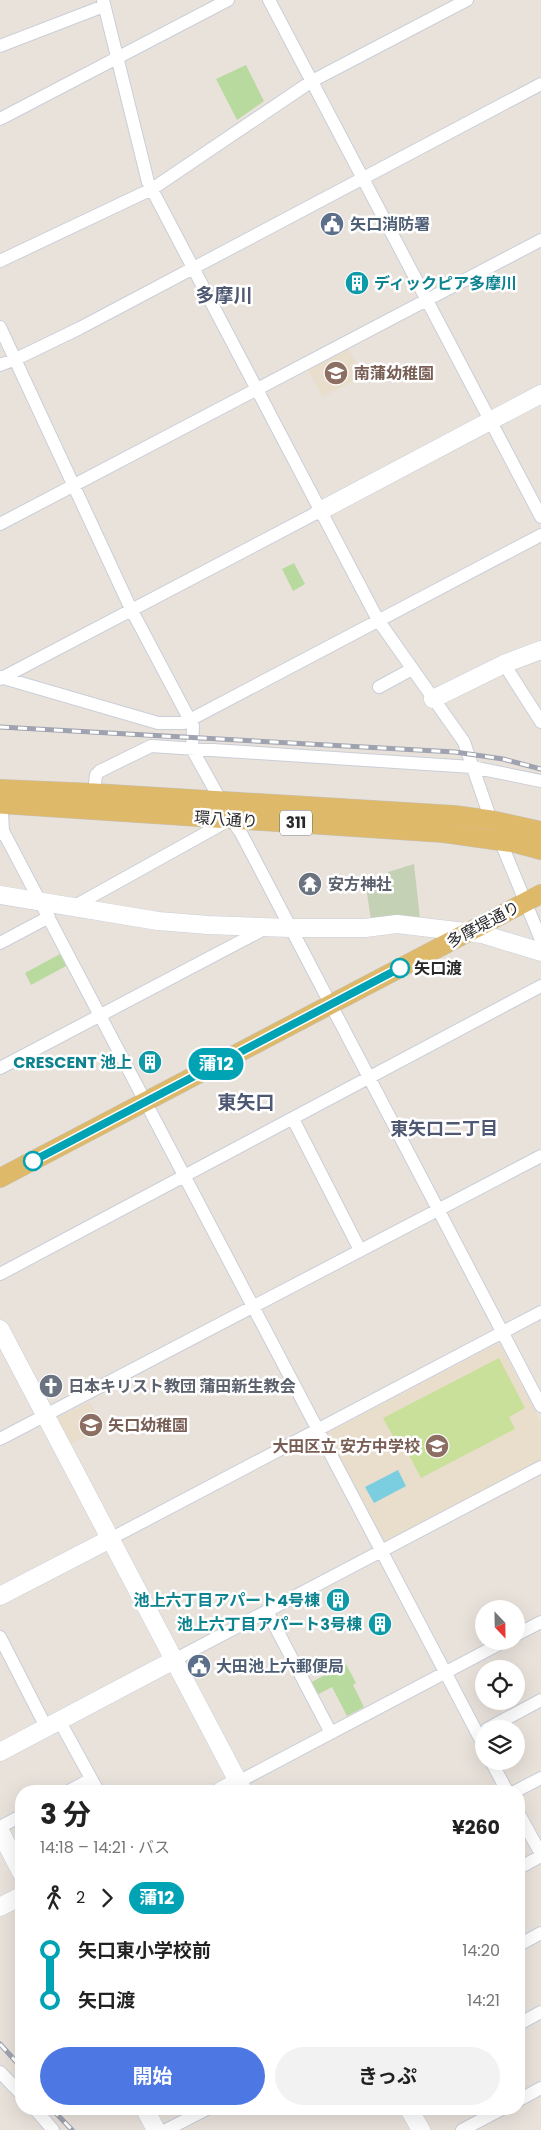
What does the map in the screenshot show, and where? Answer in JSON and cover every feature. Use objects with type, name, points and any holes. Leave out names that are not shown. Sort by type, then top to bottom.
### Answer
[{"type":"main road","points":[[0,781],[28,784],[50,800]]},
{"type":"main road","name":"環八通り","points":[[0,790],[50,800],[231,819],[444,832],[500,840],[541,850]]},
{"type":"main road","name":"環八通り","points":[[1,819],[50,800],[94,793],[454,815],[491,820],[541,831]]},
{"type":"main road","name":"多摩堤通り","points":[[0,1178],[533,898]]},
{"type":"street","points":[[0,119],[228,0]]},
{"type":"street","points":[[269,0],[364,177],[541,517]]},
{"type":"street","points":[[0,261],[152,189],[312,81],[467,0]]},
{"type":"street","points":[[0,46],[104,3],[148,182],[378,620],[464,742],[491,820]]},
{"type":"street","points":[[0,365],[80,328],[541,84]]},
{"type":"street","points":[[0,524],[541,240]]},
{"type":"street","points":[[0,327],[131,609],[193,726],[192,749],[220,801],[241,833],[541,1406]]},
{"type":"street","points":[[1,678],[541,394]]},
{"type":"street","points":[[1,678],[151,719],[158,723],[184,723],[541,535]]},
{"type":"street","points":[[433,699],[504,664],[541,650]]},
{"type":"street","points":[[504,664],[541,722]]},
{"type":"street","points":[[379,687],[412,668]]},
{"type":"street","points":[[94,793],[96,775],[100,770],[146,747],[472,767],[541,781]]},
{"type":"street","points":[[1,819],[45,910],[381,1552],[445,1673],[476,1720]]},
{"type":"street","points":[[71,908],[231,819]]},
{"type":"street","points":[[0,894],[45,910],[71,908],[158,921],[268,928],[365,928],[397,924],[482,934],[539,947],[533,898],[500,840]]},
{"type":"street","points":[[0,943],[45,910]]},
{"type":"street","points":[[0,1068],[268,928]]},
{"type":"street","points":[[0,1274],[541,986]]},
{"type":"street","points":[[293,1119],[360,1250]]},
{"type":"street","points":[[0,1439],[541,1156]]},
{"type":"street","points":[[0,1596],[541,1312]]},
{"type":"street","points":[[0,1329],[239,1785]]},
{"type":"street","points":[[0,1752],[541,1467]]},
{"type":"street","points":[[267,1611],[331,1733]]},
{"type":"street","points":[[525,1630],[541,1622]]},
{"type":"street","points":[[0,1637],[53,1723],[94,1785]]},
{"type":"street","points":[[243,1785],[331,1733],[488,1650]]},
{"type":"street","points":[[504,1720],[541,1700]]},
{"type":"street","points":[[496,1770],[504,1785]]},
{"type":"street","points":[[525,1786],[541,1778]]},
{"type":"street","points":[[80,1785],[91,1779]]},
{"type":"street","points":[[0,1827],[15,1819]]},
{"type":"street","points":[[525,1825],[541,1855],[525,1864]]},
{"type":"street","points":[[0,1831],[15,1860]]},
{"type":"street","points":[[0,1907],[15,1899]]},
{"type":"street","points":[[525,1942],[541,1933]]},
{"type":"street","points":[[525,2021],[541,2012]]},
{"type":"street","points":[[0,2072],[15,2088]]},
{"type":"street","points":[[525,2097],[541,2088]]},
{"type":"street","points":[[40,2115],[53,2130]]},
{"type":"street","points":[[148,2115],[156,2130]]},
{"type":"street","points":[[166,2130],[195,2115]]},
{"type":"street","points":[[413,2115],[421,2130]]},
{"type":"street","points":[[462,2130],[491,2115]]},
{"type":"shaded area","name":"南蒲幼稚園","points":[[348,348],[363,376],[323,397],[308,370]]},
{"type":"shaded area","name":"大田区立 安方中学校","points":[[499,1343],[541,1422],[541,1460],[384,1542],[327,1433]]},
{"type":"shaded area","points":[[90,1402],[103,1428],[69,1445],[55,1418]]},
{"type":"green space","points":[[246,65],[264,101],[237,120],[216,79]]},
{"type":"green space","points":[[294,563],[305,584],[293,591],[282,569]]},
{"type":"green space","points":[[414,864],[420,919],[371,920],[365,880],[388,875],[388,872]]},
{"type":"green space","points":[[60,954],[66,966],[31,985],[25,973]]},
{"type":"green space","points":[[499,1358],[525,1408],[509,1417],[515,1429],[421,1478],[400,1438],[395,1440],[383,1418]]},
{"type":"green space","points":[[346,1664],[356,1683],[353,1685],[364,1707],[347,1716],[332,1687],[315,1696],[308,1684]]},
{"type":"water","points":[[398,1470],[406,1486],[374,1503],[365,1487]]},
{"type":"railway","points":[[0,727],[455,752],[503,759],[541,769]]},
{"type":"railway","points":[[0,2044],[15,2060]]},
{"type":"railway","points":[[58,2115],[72,2130]]},
{"type":"bus line","name":"蒲12","points":[[33,1161],[400,968]]},
{"type":"place","name":"矢口消防署","points":[[332,224]]},
{"type":"place","name":"ディックピア多摩川","points":[[357,283]]},
{"type":"place","name":"南蒲幼稚園","points":[[336,373]]},
{"type":"place","name":"安方神社","points":[[310,884]]},
{"type":"place","name":"矢口渡","points":[[400,968]]},
{"type":"place","name":"CRESCENT 池上","points":[[150,1062]]},
{"type":"place","name":"日本キリスト教団 蒲田新生教会","points":[[51,1386]]},
{"type":"place","name":"矢口幼稚園","points":[[91,1425]]},
{"type":"place","name":"大田区立 安方中学校","points":[[437,1446]]},
{"type":"place","name":"池上六丁目アパート4号棟","points":[[338,1600]]},
{"type":"place","name":"池上六丁目アパート3号棟","points":[[380,1624]]},
{"type":"place","name":"大田池上六郵便局","points":[[199,1666]]},
{"type":"district","name":"多摩川","points":[[224,295]]},
{"type":"district","name":"東矢口","points":[[246,1102]]},
{"type":"district","name":"東矢口二丁目","points":[[444,1129]]}]
